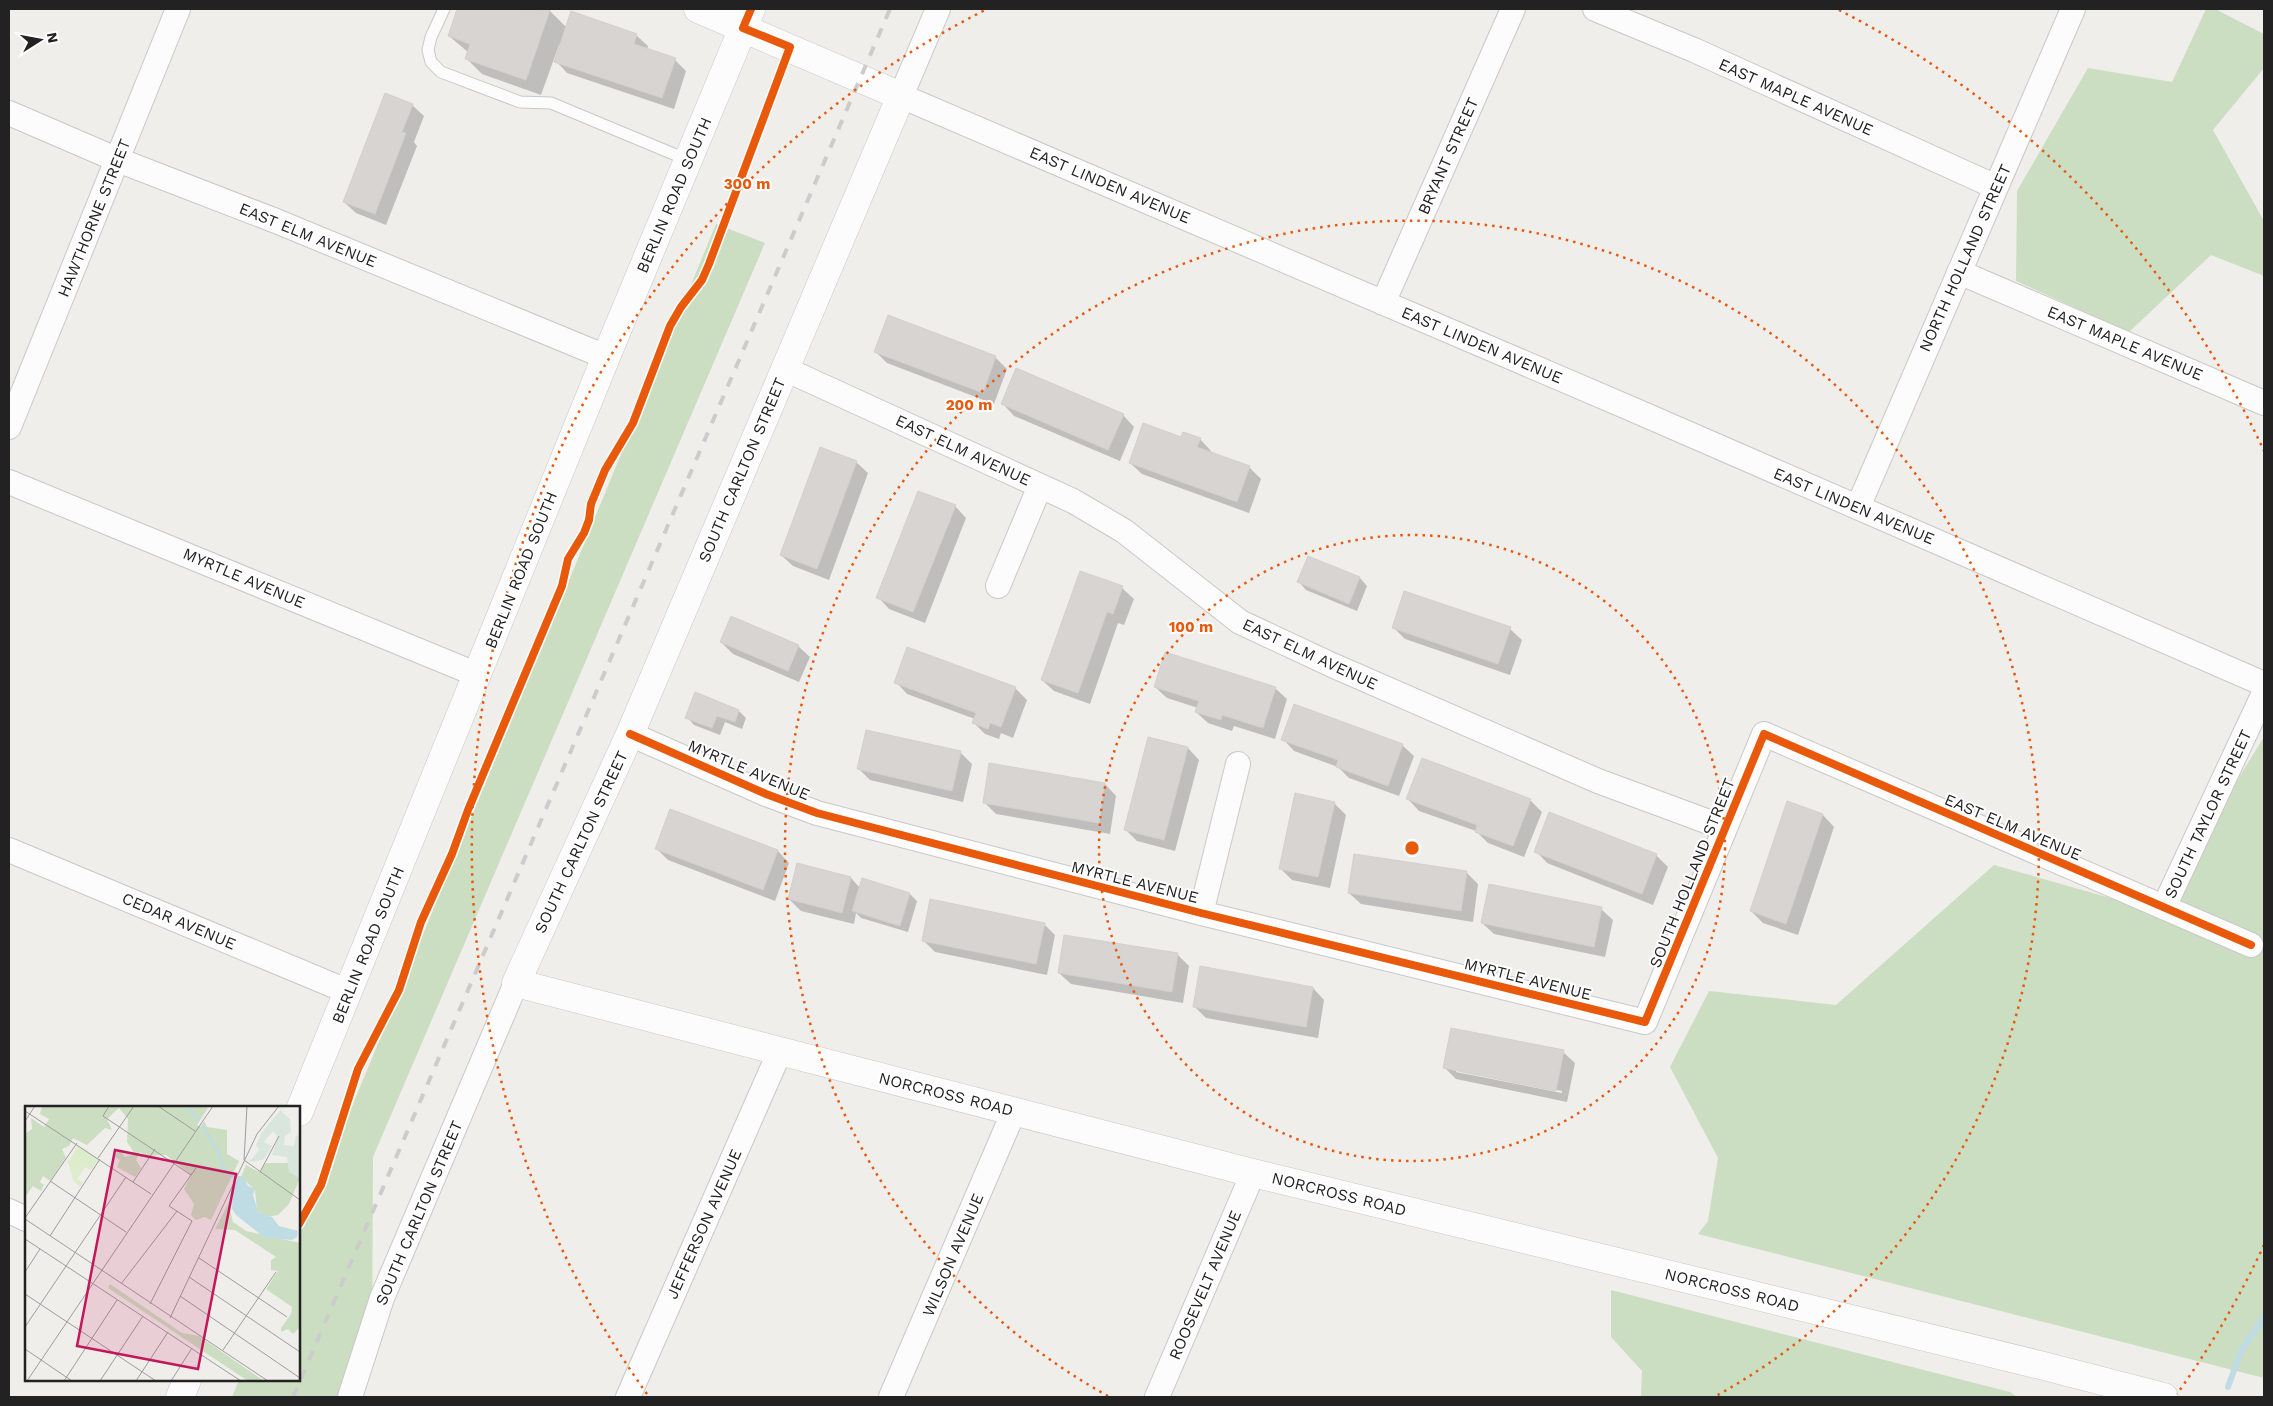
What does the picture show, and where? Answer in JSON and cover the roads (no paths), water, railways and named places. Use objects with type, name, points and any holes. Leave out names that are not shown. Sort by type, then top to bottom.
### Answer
[{"type":"street","name":"HAWTHORNE STREET","points":[[9,427],[178,9]]},
{"type":"street","name":"EAST LINDEN AVENUE","points":[[698,9],[747,18],[901,96],[1858,507],[2264,684]]},
{"type":"street","points":[[901,96],[938,9]]},
{"type":"street","name":"BRYANT STREET","points":[[1383,303],[1513,9]]},
{"type":"street","name":"EAST MAPLE AVENUE","points":[[1595,9],[1694,50],[1996,187]]},
{"type":"street","name":"NORTH HOLLAND STREET","points":[[1858,507],[2073,9]]},
{"type":"street","name":"BERLIN ROAD SOUTH","points":[[300,1110],[606,357],[747,18]]},
{"type":"street","name":"SOUTH CARLTON STREET","points":[[350,1397],[382,1298],[516,984],[630,734],[901,96]]},
{"type":"street","name":"EAST ELM AVENUE","points":[[9,113],[118,160],[276,221],[606,357]]},
{"type":"street","name":"EAST MAPLE AVENUE","points":[[1959,272],[2264,402]]},
{"type":"street","name":"EAST ELM AVENUE","points":[[785,369],[1073,501],[1124,531],[1240,622],[1332,666],[1598,781],[1725,828]]},
{"type":"street","name":"MYRTLE AVENUE","points":[[9,482],[478,675]]},
{"type":"street","points":[[998,586],[1040,486]]},
{"type":"street","name":"SOUTH TAYLOR STREET","points":[[2164,907],[2264,693]]},
{"type":"street","name":"MYRTLE AVENUE","points":[[630,734],[766,794],[817,813],[1201,913],[1645,1022]]},
{"type":"street","name":"EAST ELM AVENUE","points":[[1764,734],[2251,945]]},
{"type":"street","name":"SOUTH HOLLAND STREET","points":[[1645,1022],[1764,734]]},
{"type":"street","points":[[1201,913],[1238,764]]},
{"type":"street","name":"CEDAR AVENUE","points":[[9,850],[349,992]]},
{"type":"street","name":"NORCROSS ROAD","points":[[516,984],[1253,1172],[2164,1397]]},
{"type":"street","name":"JEFFERSON AVENUE","points":[[628,1397],[780,1051]]},
{"type":"street","name":"WILSON AVENUE","points":[[891,1397],[1014,1111]]},
{"type":"street","name":"ROOSEVELT AVENUE","points":[[1157,1397],[1253,1172]]},
{"type":"street","points":[[9,1212],[25,1219]]},
{"type":"street","points":[[180,1397],[187,1381]]},
{"type":"lane","points":[[444,9],[431,37],[428,50],[431,62],[441,72],[520,102],[551,103],[688,160]]},
{"type":"waterway","points":[[2228,1387],[2241,1351],[2264,1317]]},
{"type":"railway","points":[[300,1381],[890,9]]},
{"type":"railway","points":[[293,1397],[300,1381]]}]
